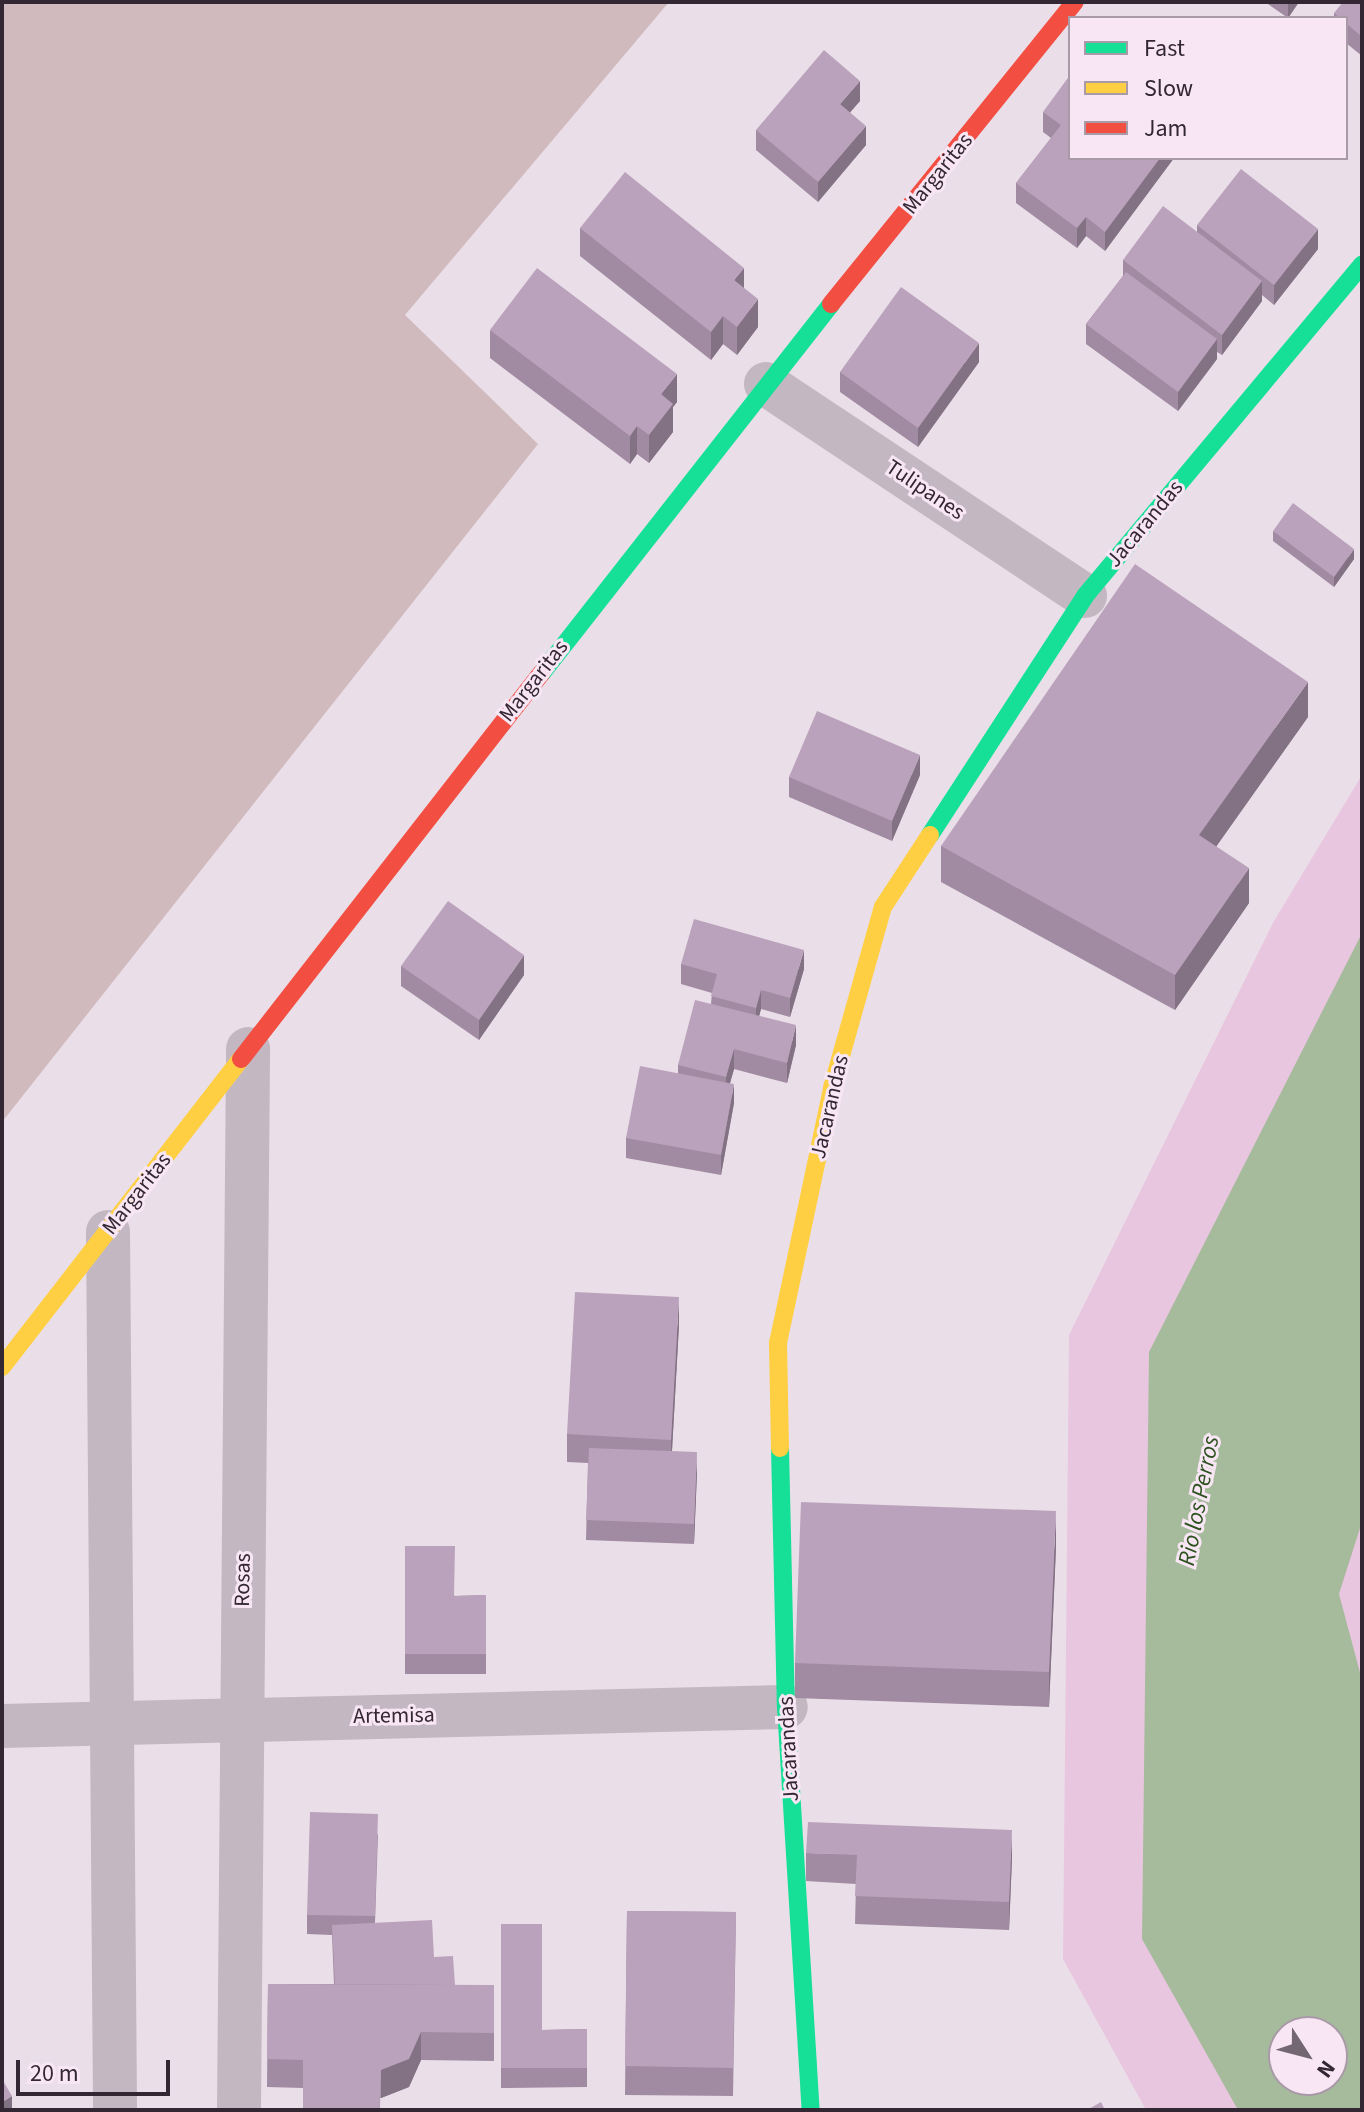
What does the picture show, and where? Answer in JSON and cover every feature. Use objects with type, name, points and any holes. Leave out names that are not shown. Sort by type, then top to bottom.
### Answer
[{"type":"street","name":"Margaritas","points":[[2,1367],[766,384],[1075,2]]},
{"type":"street","name":"Jacarandas","points":[[811,2110],[786,1707],[778,1343],[832,1088],[883,907],[1085,596],[1362,265]]},
{"type":"street","name":"Tulipanes","points":[[766,384],[1085,596]]},
{"type":"street","name":"Rosas","points":[[239,2110],[248,1049]]},
{"type":"street","points":[[108,1232],[115,2110]]},
{"type":"street","name":"Artemisa","points":[[2,1726],[112,1726],[242,1719],[786,1707]]},
{"type":"shaded area","points":[[2,2],[669,2],[405,315],[538,444],[2,1122]]},
{"type":"sand","points":[[1362,775],[1362,2110],[1146,2110],[1063,1959],[1069,1335],[1274,921]]},
{"type":"water","name":"Rio los Perros","points":[[1362,933],[1362,1522],[1339,1594],[1362,1680],[1362,2110],[1238,2110],[1142,1939],[1149,1352]]},
{"type":"building","points":[[1343,2],[1362,2],[1362,37],[1348,25],[1348,16],[1334,13]]},
{"type":"building","points":[[824,50],[860,81],[840,104],[866,126],[818,182],[756,130]]},
{"type":"building","points":[[1068,78],[1068,160],[1159,160],[1105,232],[1086,217],[1077,228],[1016,183],[1061,125],[1043,112]]},
{"type":"building","points":[[1241,169],[1318,229],[1274,285],[1197,225]]},
{"type":"building","points":[[625,172],[744,268],[734,280],[758,299],[737,327],[723,316],[711,332],[580,228]]},
{"type":"building","points":[[1163,206],[1262,281],[1222,335],[1123,260]]},
{"type":"building","points":[[537,268],[677,374],[661,394],[673,404],[649,435],[637,426],[630,436],[490,330]]},
{"type":"building","points":[[1126,272],[1217,339],[1178,392],[1086,324]]},
{"type":"building","points":[[901,287],[979,343],[918,428],[840,372]]},
{"type":"building","points":[[1293,503],[1354,549],[1334,577],[1273,531]]},
{"type":"building","points":[[1135,564],[1308,682],[1199,835],[1249,868],[1175,975],[941,846]]},
{"type":"building","points":[[817,711],[920,755],[892,821],[789,777]]},
{"type":"building","points":[[448,901],[524,955],[479,1020],[401,966]]},
{"type":"building","points":[[694,919],[804,950],[790,998],[761,990],[756,1008],[711,996],[717,974],[681,964]]},
{"type":"building","points":[[695,1000],[796,1025],[787,1063],[734,1049],[726,1077],[678,1065]]},
{"type":"building","points":[[640,1066],[734,1084],[721,1155],[626,1138]]},
{"type":"building","points":[[575,1292],[679,1297],[671,1440],[567,1434]]},
{"type":"building","points":[[589,1448],[697,1452],[694,1524],[586,1520]]},
{"type":"building","points":[[801,1502],[1056,1511],[1049,1672],[795,1663]]},
{"type":"building","points":[[405,1546],[455,1546],[454,1596],[486,1595],[486,1654],[405,1654]]},
{"type":"building","points":[[310,1812],[378,1814],[375,1916],[307,1915]]},
{"type":"building","points":[[808,1822],[1012,1830],[1009,1902],[855,1896],[857,1855],[806,1853]]},
{"type":"building","points":[[627,1911],[736,1912],[733,2068],[625,2066]]},
{"type":"building","points":[[432,1920],[434,1957],[453,1956],[455,1985],[335,1984],[332,1925]]},
{"type":"building","points":[[501,1924],[542,1924],[542,2030],[587,2029],[587,2068],[501,2068]]},
{"type":"building","points":[[268,1984],[494,1985],[494,2033],[421,2032],[409,2059],[381,2070],[380,2110],[303,2110],[303,2060],[267,2059]]},
{"type":"building","points":[[2,2079],[12,2096],[2,2102]]},
{"type":"building","points":[[1101,2102],[1105,2110],[1087,2110]]},
{"type":"traffic: fast","points":[[930,835],[1085,596],[1362,265]]},
{"type":"traffic: fast","points":[[542,673],[831,304]]},
{"type":"traffic: fast","points":[[780,1448],[786,1707],[811,2110]]},
{"type":"traffic: slow","points":[[780,1448],[778,1343],[832,1088],[883,907],[930,835]]},
{"type":"traffic: slow","points":[[2,1367],[241,1059]]},
{"type":"traffic: jam","points":[[831,304],[1075,2]]},
{"type":"traffic: jam","points":[[241,1059],[542,673]]}]
